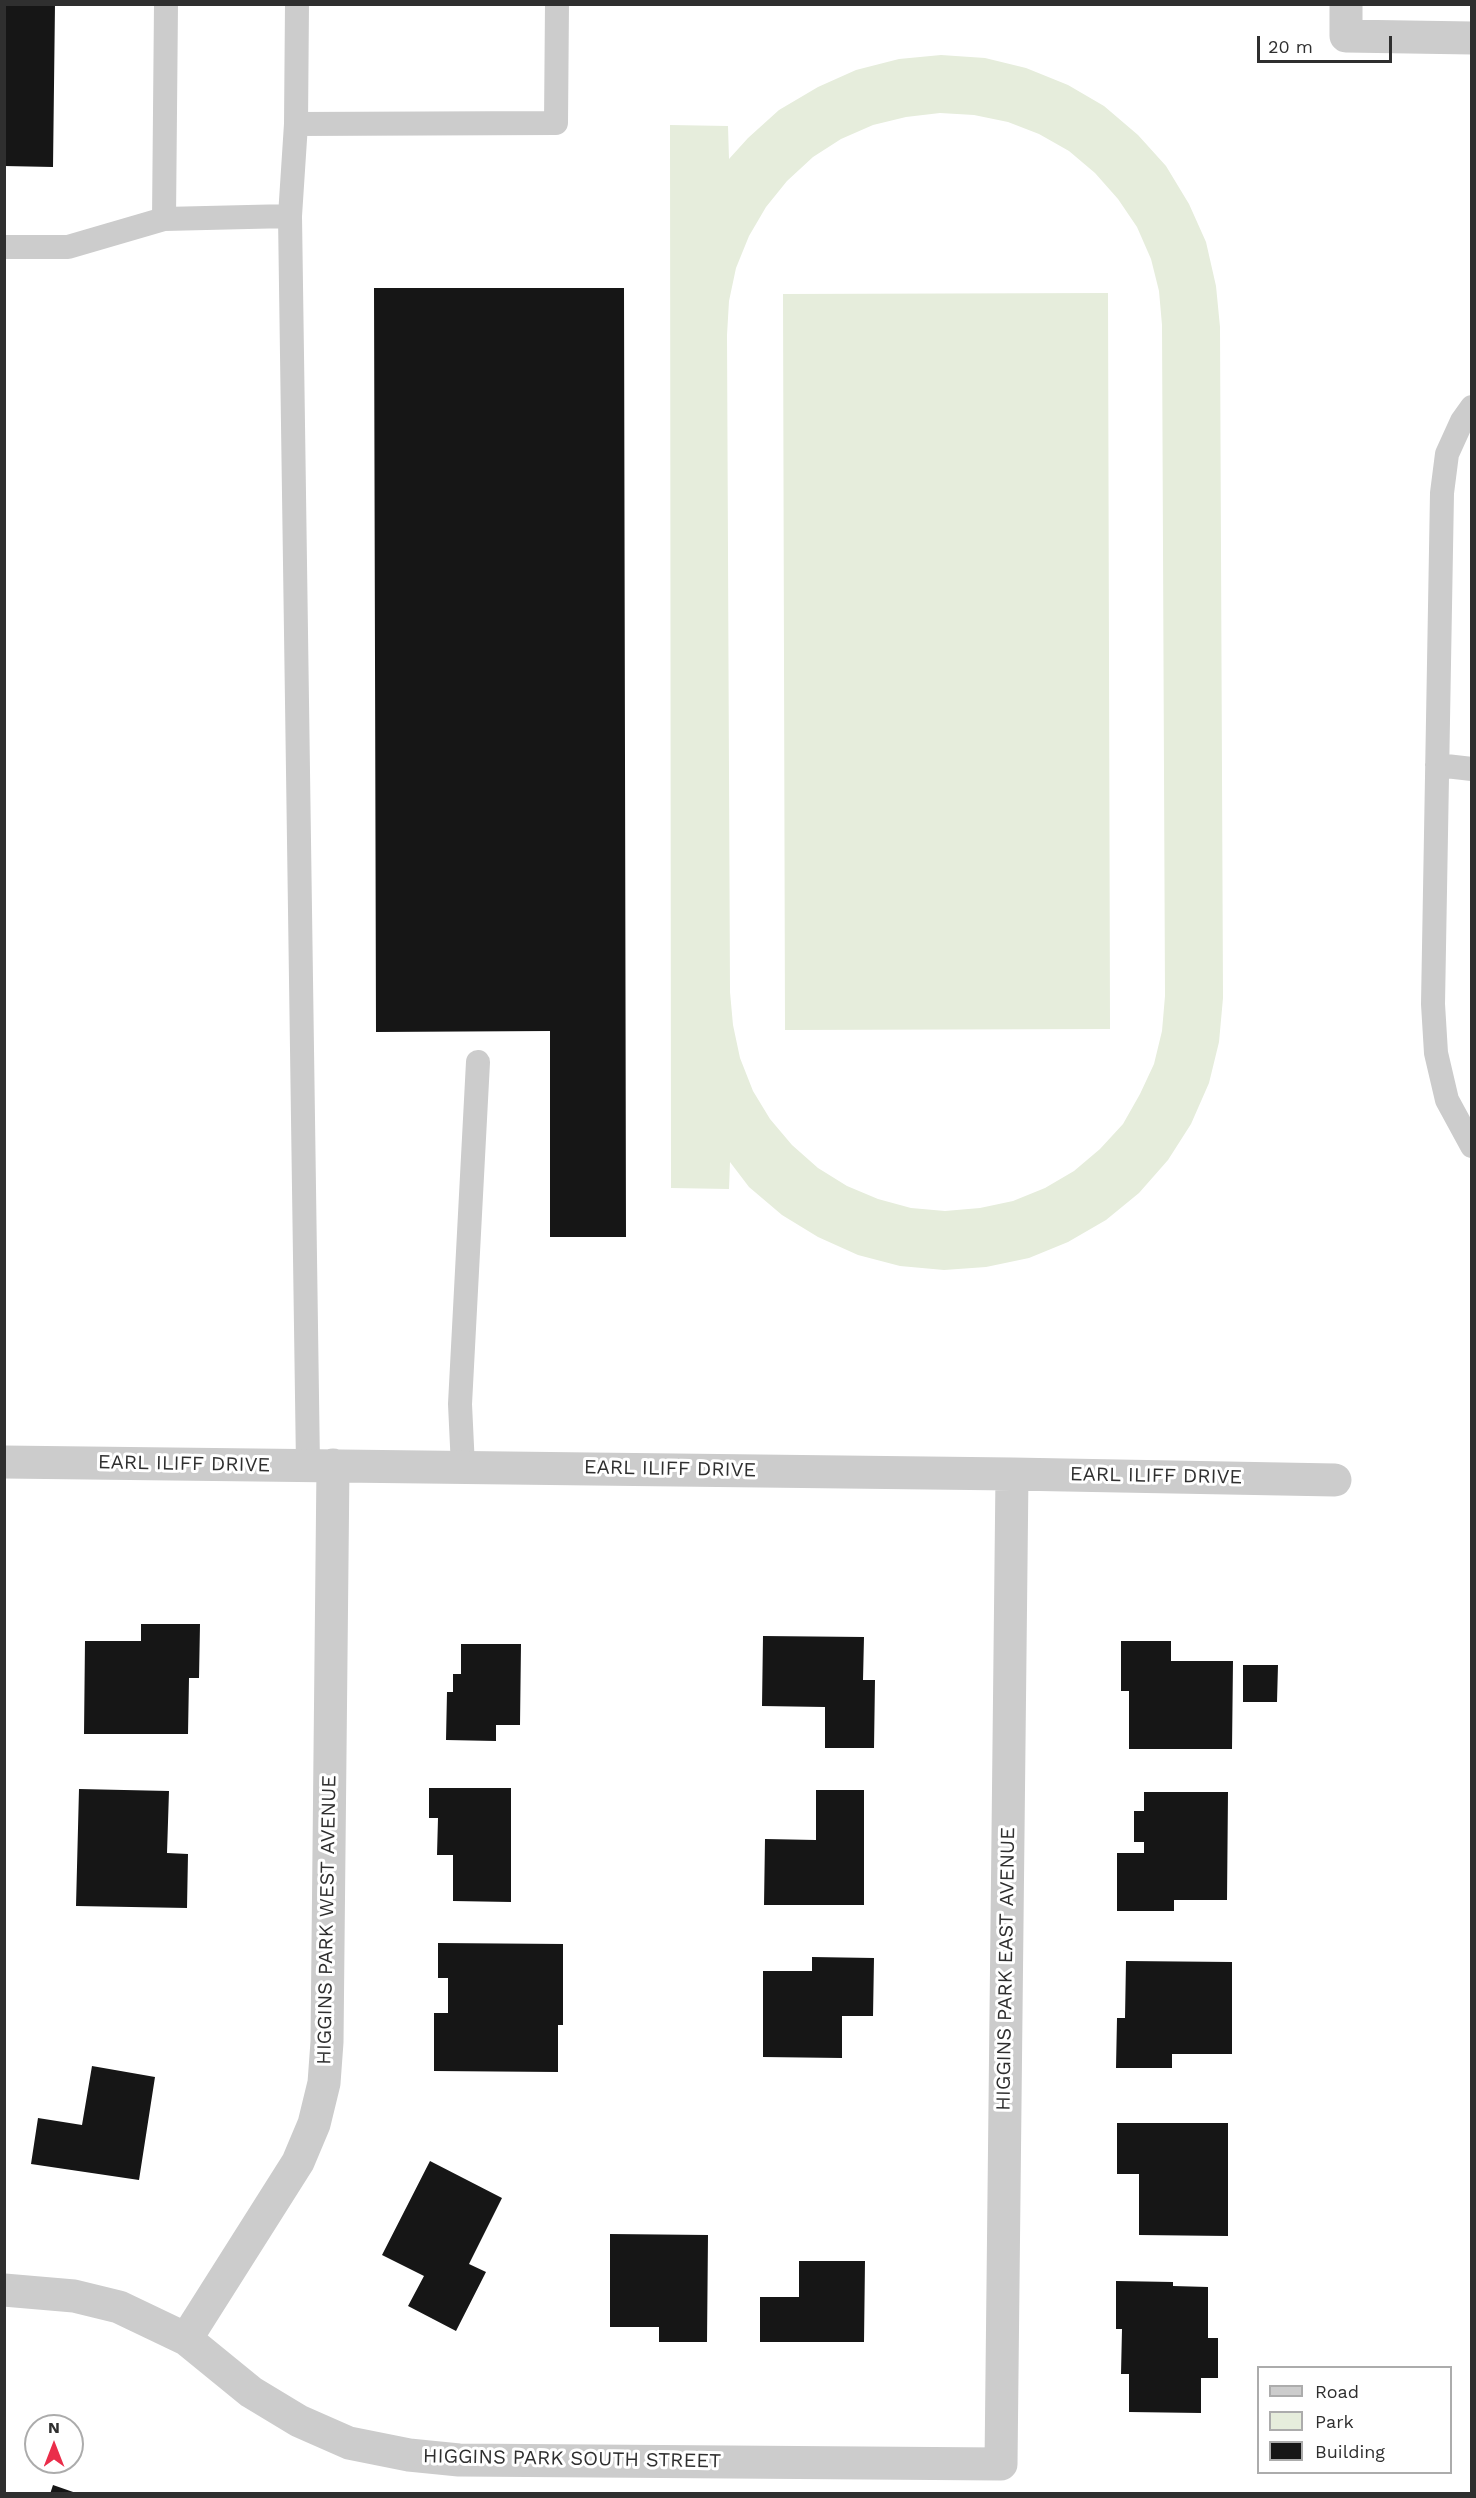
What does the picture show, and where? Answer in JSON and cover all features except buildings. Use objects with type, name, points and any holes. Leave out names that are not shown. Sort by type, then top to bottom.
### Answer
[{"type":"street","points":[[1346,20],[1472,38]]},
{"type":"street","name":"EARL ILIFF DRIVE","points":[[4,1462],[1335,1480]]},
{"type":"street","name":"HIGGINS PARK WEST AVENUE","points":[[186,2338],[297,2162],[314,2124],[324,2083],[327,2042],[320,1465]]},
{"type":"street","name":"HIGGINS PARK EAST AVENUE","points":[[1001,2464],[1012,1474]]},
{"type":"street","name":"HIGGINS PARK SOUTH STREET","points":[[4,2290],[74,2296],[119,2307],[186,2338],[251,2392],[299,2421],[349,2443],[409,2456],[459,2460],[1001,2464]]},
{"type":"lane","points":[[164,219],[166,4]]},
{"type":"lane","points":[[297,4],[296,124],[290,216],[320,1465]]},
{"type":"lane","points":[[296,124],[556,123],[557,4]]},
{"type":"lane","points":[[4,247],[68,247],[164,219],[290,216]]},
{"type":"lane","points":[[1472,407],[1462,421],[1447,454],[1442,493],[1432,1004],[1436,1053],[1447,1100],[1472,1146]]},
{"type":"lane","points":[[1437,765],[1472,769]]},
{"type":"lane","points":[[463,1467],[460,1404],[478,1062]]},
{"type":"green space","points":[[941,55],[985,58],[1026,68],[1068,85],[1104,106],[1138,135],[1166,166],[1189,204],[1206,242],[1216,286],[1220,327],[1223,998],[1219,1042],[1209,1083],[1191,1124],[1168,1160],[1139,1193],[1106,1220],[1068,1242],[1029,1258],[986,1267],[944,1270],[900,1266],[858,1255],[818,1237],[782,1215],[749,1187],[730,1162],[729,1189],[671,1188],[670,125],[728,126],[729,159],[779,110],[818,87],[856,70],[899,59]],"holes":[[[940,113],[974,115],[1008,122],[1039,134],[1069,151],[1095,173],[1118,199],[1137,227],[1151,259],[1159,291],[1162,325],[1165,996],[1162,1031],[1154,1064],[1123,1124],[1100,1149],[1074,1171],[1045,1188],[1013,1201],[980,1208],[945,1211],[911,1208],[878,1199],[847,1186],[818,1168],[792,1145],[770,1119],[753,1091],[740,1058],[733,1025],[730,992],[727,335],[729,301],[736,268],[749,236],[766,207],[787,181],[813,157],[841,139],[873,125],[906,117]]]},
{"type":"green space","points":[[1108,293],[1110,1029],[785,1030],[783,294]]}]
